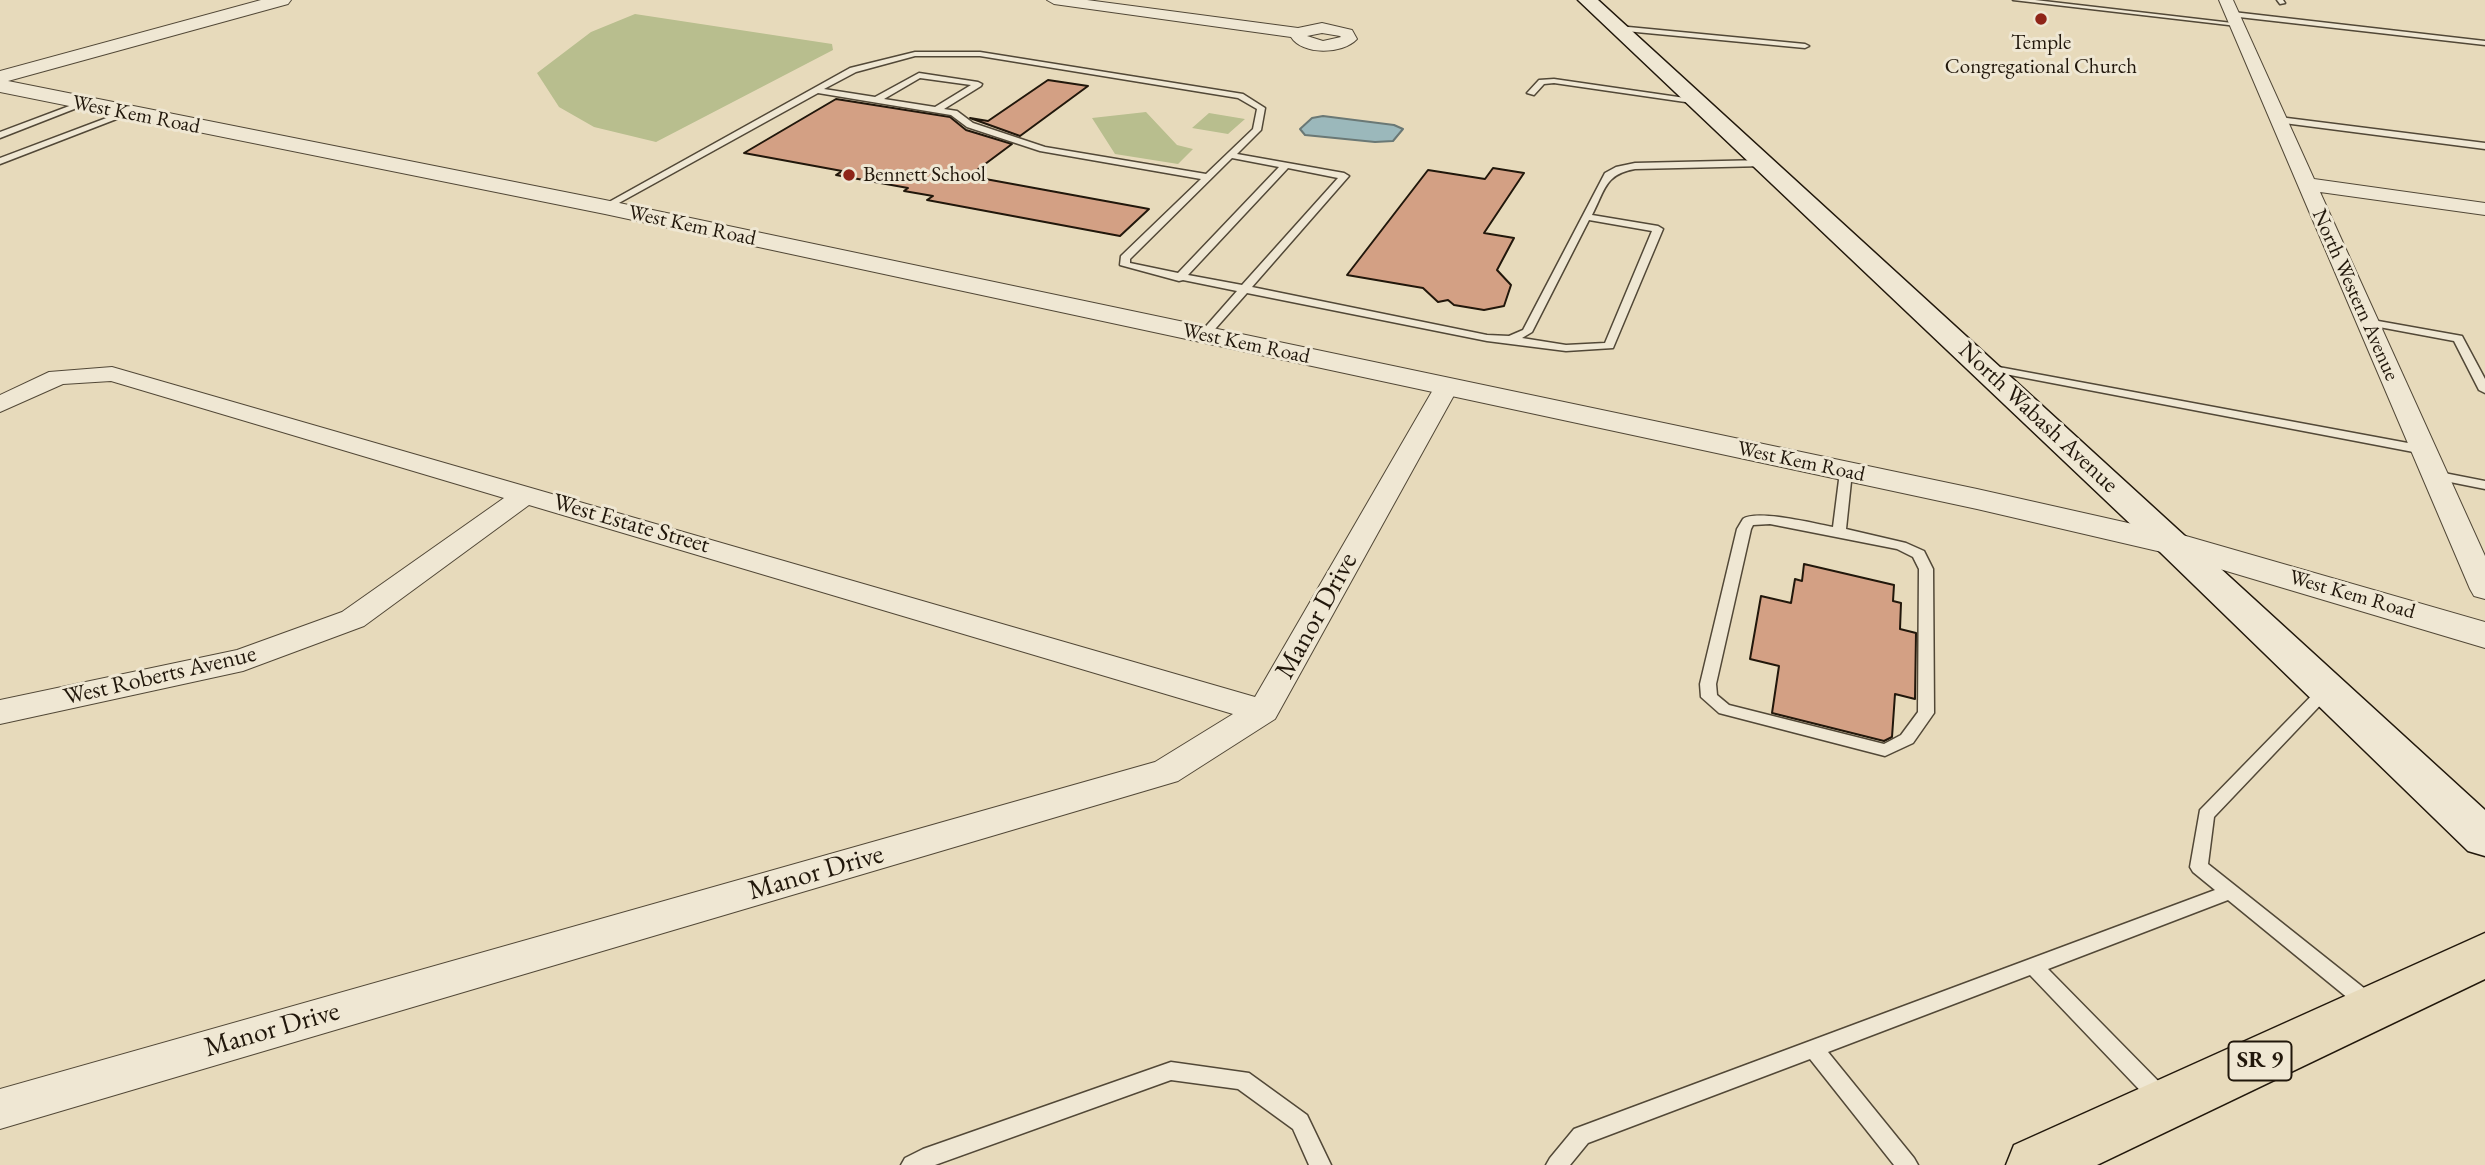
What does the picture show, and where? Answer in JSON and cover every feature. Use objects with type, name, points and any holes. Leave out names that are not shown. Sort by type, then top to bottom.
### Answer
[{"type":"highway","name":"SR 9","points":[[2035,1165],[2485,956]]},
{"type":"main road","name":"North Wabash Avenue","points":[[1587,0],[1984,367],[2485,838]]},
{"type":"street","points":[[0,77],[282,0]]},
{"type":"street","points":[[1054,0],[1299,33]]},
{"type":"street","name":"North Western Avenue","points":[[2232,12],[2485,589]]},
{"type":"street","name":"West Kem Road","points":[[0,86],[605,207],[2173,544],[2366,598],[2485,635]]},
{"type":"street","points":[[2306,184],[2485,209]]},
{"type":"street","name":"West Estate Street","points":[[0,404],[58,377],[113,374],[1263,711]]},
{"type":"street","name":"Manor Drive","points":[[0,1109],[1166,772],[1263,711],[1446,388]]},
{"type":"street","name":"West Roberts Avenue","points":[[0,712],[243,660],[353,619],[527,494]]},
{"type":"lane","points":[[2016,0],[2232,12],[2485,43]]},
{"type":"lane","points":[[1618,28],[1805,46]]},
{"type":"lane","points":[[605,207],[852,70],[915,54],[980,54],[1240,96],[1261,108],[1257,130],[1125,258],[1125,265],[1135,270],[1487,338],[1566,348],[1609,346],[1658,229],[1586,217]]},
{"type":"lane","points":[[877,100],[919,75],[978,84],[937,110]]},
{"type":"lane","points":[[1531,93],[1542,82],[1554,81],[1699,102]]},
{"type":"lane","points":[[816,90],[954,113],[970,125],[1043,149],[1208,177]]},
{"type":"lane","points":[[0,135],[83,104]]},
{"type":"lane","points":[[0,161],[128,113]]},
{"type":"lane","points":[[2279,120],[2485,145]]},
{"type":"lane","points":[[1204,335],[1344,176],[1230,155]]},
{"type":"lane","points":[[1510,339],[1527,332],[1608,175],[1619,169],[1636,166],[1765,163]]},
{"type":"lane","points":[[1179,278],[1285,166]]},
{"type":"lane","points":[[2367,322],[2458,338],[2485,390]]},
{"type":"lane","points":[[1984,367],[2424,450]]},
{"type":"lane","points":[[1839,532],[1846,472]]},
{"type":"lane","points":[[2434,475],[2485,485]]},
{"type":"lane","points":[[1770,520],[1839,532],[1901,546],[1919,554],[1926,569],[1926,713],[1907,739],[1885,750],[1724,709],[1709,697],[1708,684],[1744,529],[1749,521],[1770,520]]},
{"type":"lane","points":[[2327,689],[2206,815],[2199,867],[2374,1007]]},
{"type":"lane","points":[[1557,1165],[1581,1136],[2230,892]]},
{"type":"lane","points":[[2032,965],[2167,1104]]},
{"type":"lane","points":[[1812,1048],[1907,1165]]},
{"type":"lane","points":[[912,1165],[923,1158],[1171,1071],[1242,1080],[1300,1122],[1320,1165]]},
{"type":"green space","points":[[635,14],[832,44],[833,50],[656,142],[594,127],[559,107],[537,73],[591,32]]},
{"type":"green space","points":[[1146,112],[1177,145],[1193,149],[1178,164],[1115,154],[1092,118]]},
{"type":"green space","points":[[1209,113],[1245,119],[1228,134],[1192,128]]},
{"type":"water","points":[[1323,116],[1394,125],[1403,129],[1393,141],[1375,142],[1305,135],[1300,129],[1312,118]]},
{"type":"building","points":[[1048,80],[1088,86],[1020,136],[970,118],[988,121]]},
{"type":"building","points":[[836,99],[950,117],[966,130],[1012,144],[969,176],[1149,209],[1120,236],[927,200],[933,196],[904,191],[908,188],[836,175],[842,171],[744,153]]},
{"type":"building","points":[[1493,168],[1524,173],[1484,233],[1514,238],[1497,270],[1511,285],[1504,306],[1484,310],[1454,305],[1448,300],[1438,302],[1423,288],[1347,275],[1428,170],[1485,179]]},
{"type":"building","points":[[1804,564],[1894,585],[1893,601],[1901,603],[1900,629],[1916,633],[1915,699],[1895,694],[1892,737],[1884,741],[1772,713],[1779,666],[1750,659],[1761,596],[1791,603],[1795,579],[1802,581]]},
{"type":"place","name":"Temple Congregational Church","points":[[2041,19]]},
{"type":"place","name":"Bennett School","points":[[849,175]]}]
